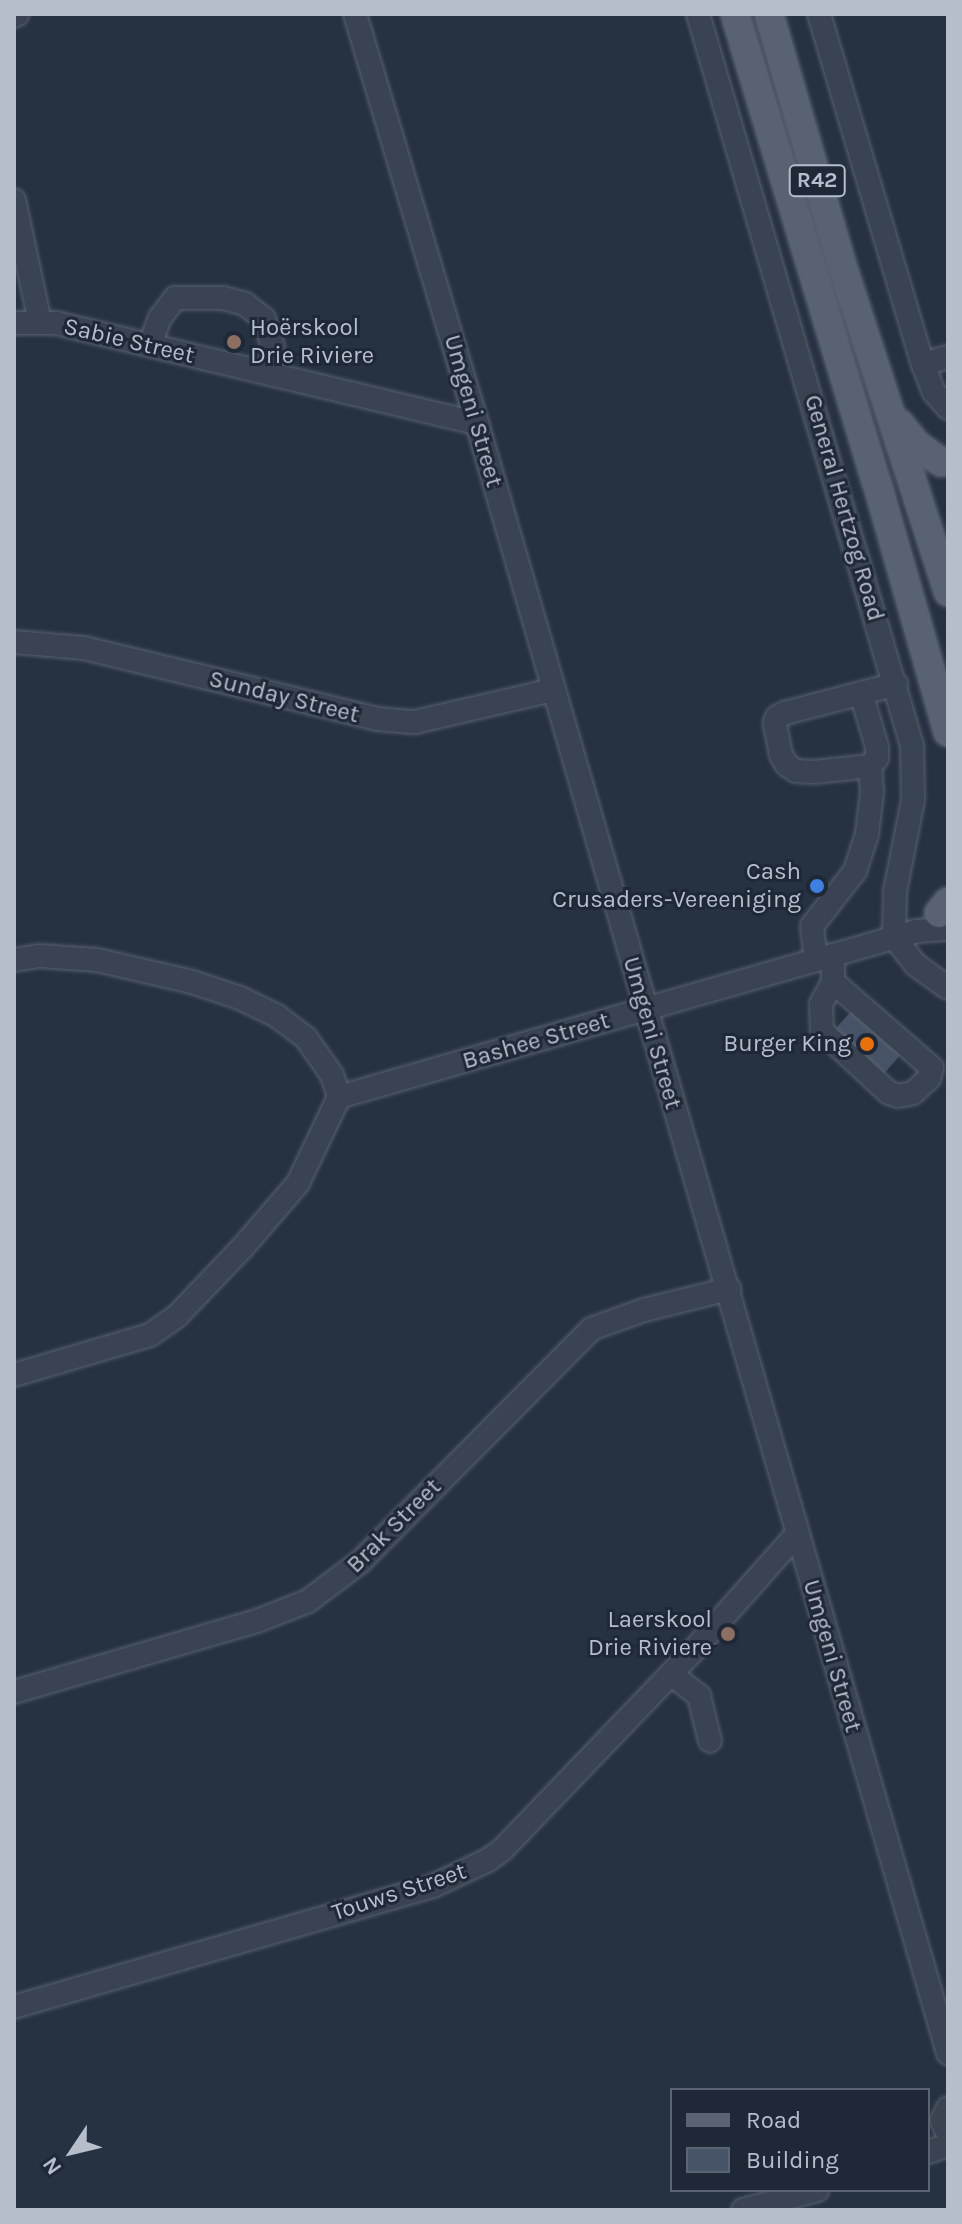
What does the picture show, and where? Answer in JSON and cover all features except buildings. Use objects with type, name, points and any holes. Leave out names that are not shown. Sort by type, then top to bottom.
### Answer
[{"type":"main road","name":"General Hertzog Road","points":[[735,14],[877,483],[948,732]]},
{"type":"main road","name":"R42","points":[[769,14],[841,262],[912,472],[948,592]]},
{"type":"main road","points":[[893,418],[916,444],[945,461],[944,472],[920,504]]},
{"type":"street","name":"Umgeni Street","points":[[355,14],[729,1289],[948,2053]]},
{"type":"street","name":"General Hertzog Road","points":[[698,14],[912,746],[911,810],[895,892],[894,937]]},
{"type":"street","points":[[819,14],[940,361],[934,392],[948,408]]},
{"type":"street","points":[[14,200],[40,322]]},
{"type":"street","points":[[150,345],[160,318],[175,298],[223,298],[245,304],[264,319],[273,346],[268,373]]},
{"type":"street","name":"Sabie Street","points":[[14,323],[40,322],[150,345],[477,423]]},
{"type":"street","points":[[877,483],[945,461]]},
{"type":"street","name":"Sunday Street","points":[[14,642],[84,648],[377,719],[415,722],[553,690]]},
{"type":"street","points":[[861,693],[877,747],[877,758],[870,766],[796,771],[781,755],[775,723],[777,717],[785,713],[861,693],[896,684]]},
{"type":"street","points":[[833,982],[819,1022],[827,1040],[889,1093],[898,1096],[913,1093],[929,1078],[932,1068],[833,982],[812,926],[855,871],[867,834],[872,792],[870,766]]},
{"type":"street","name":"Bashee Street","points":[[339,1097],[941,921]]},
{"type":"street","points":[[894,937],[916,965],[948,988]]},
{"type":"street","points":[[14,960],[40,956],[97,960],[192,982],[240,998],[277,1016],[306,1038],[332,1075],[339,1097],[298,1183],[177,1316],[150,1335],[14,1375]]},
{"type":"street","name":"Brak Street","points":[[14,1692],[257,1621],[308,1601],[360,1562],[591,1329],[644,1310],[729,1289]]},
{"type":"street","name":"Touws Street","points":[[14,2007],[455,1878],[503,1849],[671,1674],[797,1534]]},
{"type":"street","points":[[671,1674],[699,1696],[710,1741]]},
{"type":"street","points":[[948,2107],[942,2121],[948,2134]]},
{"type":"street","points":[[726,2210],[758,2192]]},
{"type":"street","points":[[743,2210],[810,2192]]},
{"type":"place","name":"Hoërskool Drie Riviere","points":[[234,342]]},
{"type":"place","name":"Cash Crusaders-Vereeniging","points":[[817,886]]},
{"type":"place","name":"Burger King","points":[[867,1044]]},
{"type":"place","name":"Laerskool Drie Riviere","points":[[728,1634]]}]
